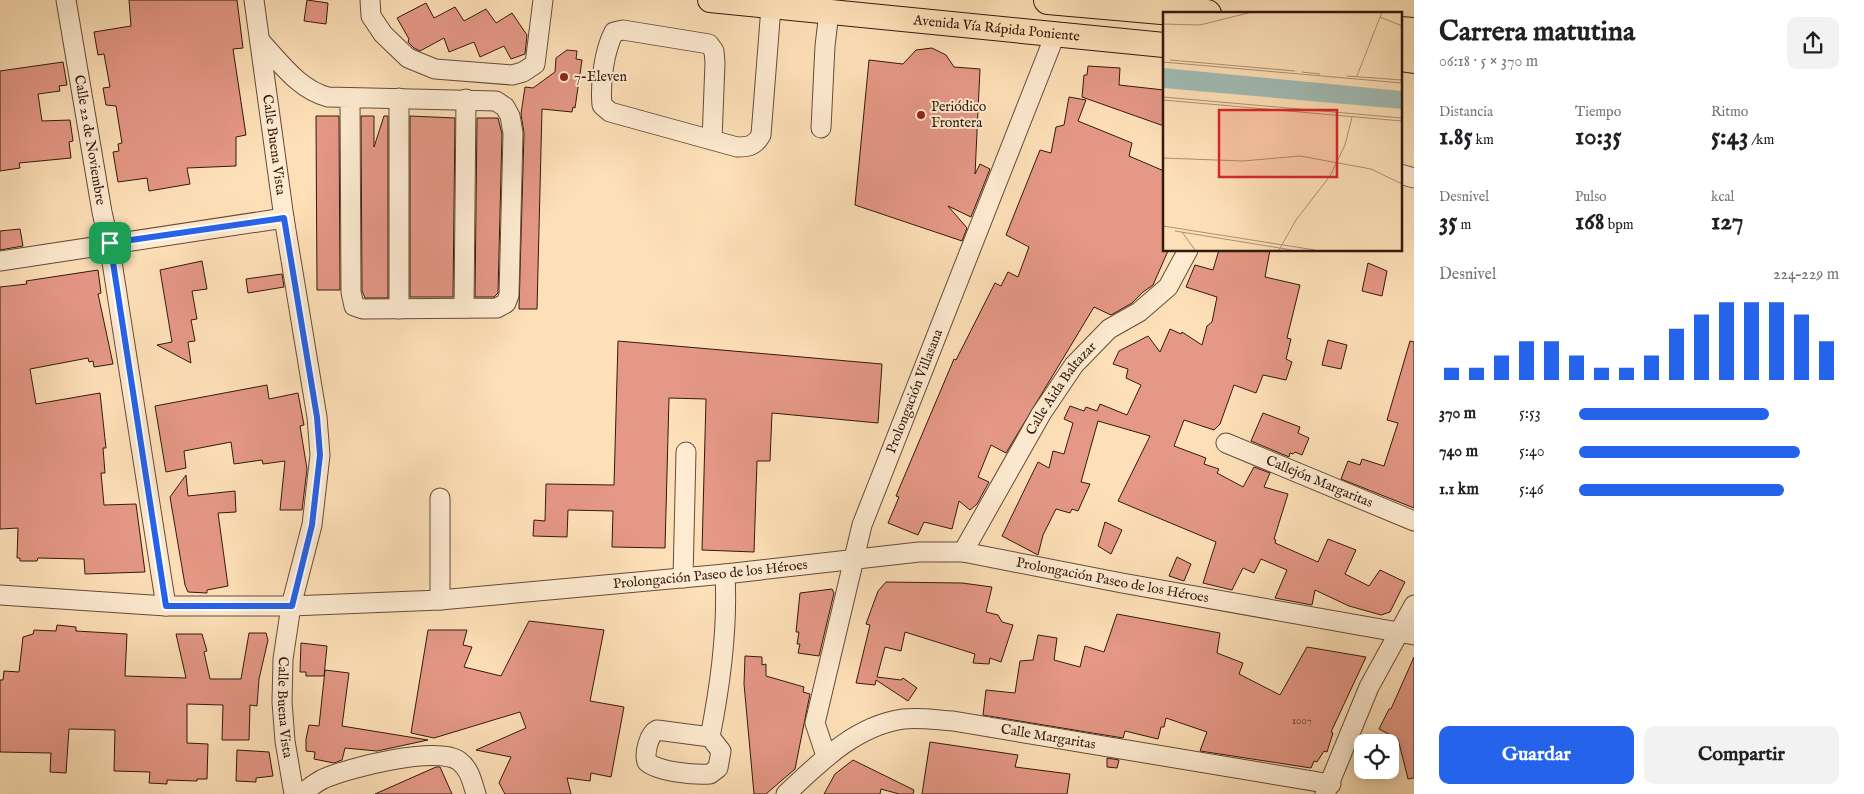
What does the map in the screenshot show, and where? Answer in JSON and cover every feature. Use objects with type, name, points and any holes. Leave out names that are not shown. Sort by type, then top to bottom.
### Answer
[{"type":"highway","points":[[1055,1],[1184,12]]},
{"type":"highway","points":[[1055,1],[1092,11],[1163,22]]},
{"type":"main road","name":"Avenida Vía Rápida Poniente","points":[[710,0],[1163,45]]},
{"type":"street","name":"Calle 22 de Noviembre","points":[[66,0],[102,212],[110,243],[166,606]]},
{"type":"street","name":"Calle Buena Vista","points":[[254,0],[284,218],[317,417],[320,455],[312,525],[292,606],[283,659],[282,702],[285,741],[294,794]]},
{"type":"street","points":[[370,0],[371,16],[383,34],[408,58],[435,68],[512,75],[523,72],[536,64],[543,0]]},
{"type":"street","points":[[712,140],[715,62],[714,51],[709,44],[623,30],[614,32],[610,41],[601,96],[602,105],[610,112],[737,147],[748,147],[756,143],[761,135],[771,7]]},
{"type":"street","points":[[821,128],[829,12]]},
{"type":"street","name":"Prolongación Villasana","points":[[826,756],[815,723],[862,525],[1055,35]]},
{"type":"street","points":[[260,41],[314,94],[350,98],[496,101],[505,107],[510,116],[513,133],[509,295],[506,303],[497,308],[363,309],[354,306],[352,301],[350,98]]},
{"type":"street","points":[[398,98],[398,309]]},
{"type":"street","points":[[464,308],[466,99]]},
{"type":"street","points":[[0,261],[284,218]]},
{"type":"street","name":"Calle Aida Baltazar","points":[[963,552],[1041,414],[1074,365],[1109,329],[1139,312],[1168,288],[1187,251]]},
{"type":"street","name":"Callejón Margaritas","points":[[1226,443],[1414,521]]},
{"type":"street","points":[[682,578],[686,452]]},
{"type":"street","points":[[440,498],[440,600]]},
{"type":"street","name":"Prolongación Paseo de los Héroes","points":[[0,595],[166,606],[292,606],[440,600],[726,574],[919,552],[963,552],[1406,634]]},
{"type":"street","points":[[710,737],[722,676],[727,611],[726,574]]},
{"type":"street","points":[[1328,789],[1369,687],[1406,634],[1414,605]]},
{"type":"street","name":"Calle Margaritas","points":[[786,794],[826,756],[872,726],[905,719],[953,721],[1328,789]]},
{"type":"street","points":[[301,794],[324,779],[376,764],[426,754],[457,759],[467,768],[476,794]]},
{"type":"building","points":[[129,0],[237,0],[243,48],[233,49],[246,135],[236,137],[236,166],[187,168],[190,184],[149,191],[147,178],[118,182],[113,152],[119,151],[118,144],[122,143],[116,106],[106,105],[103,88],[110,87],[104,54],[98,55],[94,32],[131,26]]},
{"type":"building","points":[[307,0],[328,3],[326,24],[304,21]]},
{"type":"building","points":[[426,3],[434,18],[455,7],[464,21],[486,9],[496,23],[512,13],[527,35],[525,54],[511,59],[504,46],[480,57],[474,42],[449,52],[444,38],[420,51],[414,48],[408,42],[409,39],[397,18]]},
{"type":"building","name":"Periódico Frontera","points":[[932,48],[946,55],[954,67],[980,69],[975,174],[980,164],[990,169],[971,217],[948,206],[967,228],[962,241],[855,205],[869,60],[903,64],[916,50]]},
{"type":"building","points":[[567,50],[577,51],[576,59],[582,60],[575,108],[573,107],[572,112],[542,109],[537,309],[519,309],[524,133],[521,114],[525,87],[533,88],[555,72],[556,58]]},
{"type":"building","points":[[63,62],[67,85],[59,86],[60,91],[38,94],[42,121],[70,120],[73,141],[69,142],[71,158],[19,163],[20,168],[0,171],[0,71]]},
{"type":"building","points":[[1088,66],[1120,68],[1119,85],[1163,90],[1163,126],[1082,97],[1084,75],[1087,75]]},
{"type":"building","points":[[1069,97],[1086,100],[1078,121],[1132,143],[1129,156],[1163,171],[1163,251],[1168,251],[1153,285],[1132,303],[1111,315],[1094,307],[1006,453],[991,445],[978,477],[989,482],[977,504],[970,510],[959,501],[952,529],[924,522],[918,535],[888,523],[899,497],[896,496],[954,359],[956,360],[995,283],[1001,286],[1008,272],[1018,277],[1029,247],[1006,235],[1040,150],[1051,153],[1056,127],[1064,125]]},
{"type":"building","points":[[316,116],[339,116],[340,290],[317,290]]},
{"type":"building","points":[[361,116],[374,116],[374,147],[384,116],[388,116],[388,298],[365,298],[362,291]]},
{"type":"building","points":[[410,116],[455,118],[453,297],[410,297]]},
{"type":"building","points":[[477,118],[498,118],[502,134],[498,293],[494,297],[475,297]]},
{"type":"building","points":[[20,229],[23,246],[0,250],[0,231]]},
{"type":"building","points":[[1219,251],[1270,251],[1265,277],[1300,285],[1287,338],[1291,339],[1286,359],[1292,362],[1286,380],[1263,375],[1256,393],[1234,385],[1220,424],[1214,430],[1184,420],[1174,446],[1206,458],[1204,464],[1219,469],[1217,473],[1243,487],[1254,467],[1270,473],[1264,487],[1288,494],[1274,539],[1276,540],[1275,543],[1318,562],[1328,539],[1356,550],[1345,574],[1369,586],[1380,570],[1405,582],[1390,612],[1381,615],[1349,606],[1315,590],[1312,605],[1275,598],[1287,570],[1261,559],[1254,573],[1243,568],[1232,590],[1203,583],[1216,542],[1118,501],[1150,436],[1098,421],[1081,482],[1090,484],[1078,511],[1072,509],[1070,513],[1056,509],[1043,535],[1038,555],[1002,536],[1038,462],[1049,468],[1053,451],[1064,454],[1073,423],[1064,419],[1070,406],[1084,411],[1086,407],[1097,411],[1100,404],[1127,415],[1141,385],[1126,378],[1128,369],[1113,364],[1119,351],[1148,336],[1160,352],[1170,329],[1181,334],[1182,332],[1202,345],[1207,326],[1212,322],[1217,297],[1186,287],[1195,265],[1213,270]]},
{"type":"building","points":[[202,261],[207,289],[192,291],[197,319],[191,320],[195,341],[188,342],[191,363],[157,345],[172,342],[160,270]]},
{"type":"building","points":[[1368,263],[1387,271],[1382,296],[1362,291]]},
{"type":"building","points":[[98,270],[101,293],[98,294],[113,364],[94,367],[93,361],[89,362],[88,358],[30,369],[36,404],[100,393],[106,448],[103,448],[105,473],[101,473],[104,505],[136,504],[145,572],[85,574],[84,559],[38,558],[37,561],[20,561],[20,558],[17,558],[18,528],[0,529],[0,287],[27,284],[26,281]]},
{"type":"building","points":[[282,274],[284,287],[248,293],[246,279]]},
{"type":"building","points":[[1328,340],[1347,345],[1341,369],[1322,365]]},
{"type":"building","points":[[618,341],[882,364],[878,423],[772,413],[770,461],[757,461],[754,552],[702,550],[706,399],[669,398],[665,548],[612,547],[613,511],[568,510],[567,537],[533,536],[534,520],[545,521],[546,484],[614,485]]},
{"type":"building","points":[[1410,341],[1414,342],[1414,508],[1341,479],[1348,461],[1360,465],[1362,459],[1384,466],[1398,423],[1387,420]]},
{"type":"building","points":[[267,385],[269,399],[298,393],[304,425],[300,426],[307,469],[302,510],[280,510],[285,461],[263,464],[262,460],[234,464],[231,442],[184,451],[186,468],[166,472],[155,406]]},
{"type":"building","points":[[1263,413],[1300,427],[1298,433],[1309,438],[1302,455],[1295,452],[1293,454],[1290,453],[1289,457],[1251,441]]},
{"type":"building","points":[[186,475],[188,496],[235,491],[236,512],[218,513],[228,586],[207,590],[207,593],[188,592],[185,585],[170,497]]},
{"type":"building","points":[[1105,522],[1122,530],[1111,554],[1098,546]]},
{"type":"building","points":[[1177,557],[1191,564],[1184,581],[1169,576]]},
{"type":"building","points":[[886,582],[962,583],[992,587],[986,612],[998,615],[1002,622],[1013,625],[1001,662],[990,658],[989,664],[973,663],[975,654],[905,632],[901,651],[885,647],[877,677],[901,680],[903,678],[917,688],[908,701],[876,680],[875,685],[856,683],[870,625],[866,624],[878,591]]},
{"type":"building","points":[[832,589],[834,593],[819,656],[798,653],[800,644],[797,644],[799,632],[796,632],[800,593]]},
{"type":"building","points":[[1117,614],[1220,633],[1217,653],[1243,663],[1239,674],[1280,695],[1307,647],[1366,657],[1331,732],[1333,733],[1327,752],[1324,751],[1317,762],[1314,761],[1311,768],[1200,751],[1207,732],[1166,718],[1158,739],[1125,731],[1123,738],[983,715],[986,690],[1015,693],[1020,661],[1033,660],[1038,635],[1057,638],[1054,660],[1080,667],[1085,646],[1104,652]]},
{"type":"building","points":[[529,621],[604,630],[590,701],[624,707],[611,777],[591,773],[590,781],[567,778],[571,794],[505,794],[499,783],[511,757],[476,750],[526,728],[520,712],[434,738],[411,733],[428,630],[467,630],[463,645],[472,647],[464,667],[501,676]]},
{"type":"building","points":[[57,625],[76,627],[76,631],[127,634],[125,676],[186,678],[176,634],[202,634],[207,651],[204,652],[210,679],[241,679],[249,633],[266,633],[268,640],[259,679],[257,706],[250,705],[249,740],[222,740],[223,705],[187,704],[187,743],[208,744],[207,779],[197,779],[197,781],[167,780],[167,784],[149,783],[150,772],[114,771],[115,730],[69,729],[66,773],[50,772],[51,753],[0,752],[0,680],[3,680],[4,671],[19,672],[23,637],[33,634],[34,630],[56,631]]},
{"type":"building","points":[[301,643],[327,646],[324,676],[306,676],[306,672],[300,672]]},
{"type":"building","points":[[745,656],[762,657],[762,665],[766,664],[766,676],[804,687],[803,692],[810,694],[795,769],[766,794],[754,794],[744,684]]},
{"type":"building","points":[[1414,657],[1414,778],[1408,779],[1399,743],[1399,734],[1388,734],[1379,729],[1389,709],[1391,709]]},
{"type":"building","points":[[325,670],[349,673],[342,726],[428,740],[377,751],[345,748],[342,760],[334,763],[314,759],[315,752],[306,751],[306,739],[309,725],[319,726]]},
{"type":"building","points":[[930,742],[1018,755],[1015,767],[1070,774],[1067,794],[922,794]]},
{"type":"building","points":[[237,750],[269,752],[273,776],[256,778],[256,782],[236,781]]},
{"type":"building","points":[[1107,758],[1119,760],[1117,768],[1107,767]]},
{"type":"building","points":[[853,760],[914,790],[913,794],[899,794],[881,789],[880,794],[824,794],[835,774]]},
{"type":"building","points":[[436,767],[440,767],[452,794],[375,794]]},
{"type":"place","name":"7-Eleven","points":[[564,77]]},
{"type":"place","name":"Periódico Frontera","points":[[921,115]]},
{"type":"route","points":[[284,218],[317,417],[320,455],[312,525],[292,606],[166,606],[110,243],[284,218]]}]
